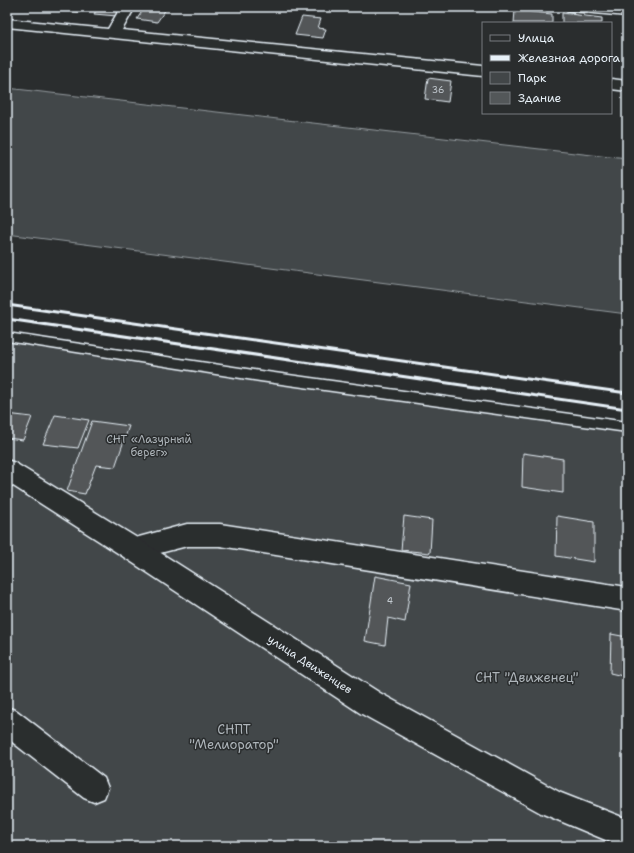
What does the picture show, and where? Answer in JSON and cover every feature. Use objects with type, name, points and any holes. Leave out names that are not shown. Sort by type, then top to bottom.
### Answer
[{"type":"street","points":[[112,33],[128,7]]},
{"type":"street","points":[[572,7],[627,12]]},
{"type":"street","points":[[7,23],[482,71]]},
{"type":"street","points":[[612,84],[627,86]]},
{"type":"street","name":"улица Движенцев","points":[[7,470],[133,549],[370,703],[550,802],[582,817],[627,834]]},
{"type":"street","points":[[133,549],[175,537],[220,535],[627,600]]},
{"type":"street","points":[[7,721],[94,788]]},
{"type":"lane","points":[[7,337],[260,376],[627,427]]},
{"type":"green space","points":[[7,88],[627,159],[627,314],[7,234]]},
{"type":"green space","points":[[7,342],[627,430],[627,846],[7,846]]},
{"type":"building","points":[[58,7],[83,7],[80,12],[56,10]]},
{"type":"building","points":[[98,7],[123,7],[117,16],[94,14]]},
{"type":"building","points":[[145,7],[166,9],[157,22],[137,19]]},
{"type":"building","points":[[307,7],[336,7],[335,10]]},
{"type":"building","points":[[515,10],[552,14],[552,22],[514,22]]},
{"type":"building","points":[[562,13],[602,18],[602,22],[562,22]]},
{"type":"building","points":[[302,17],[321,19],[318,28],[326,29],[323,38],[295,35]]},
{"type":"building","points":[[428,78],[451,81],[448,102],[425,99]]},
{"type":"building","points":[[7,414],[32,417],[23,440],[7,438]]},
{"type":"building","points":[[55,415],[89,420],[78,448],[43,444]]},
{"type":"building","points":[[92,421],[129,426],[115,467],[96,465],[85,494],[67,491]]},
{"type":"building","points":[[523,453],[563,459],[563,493],[522,487]]},
{"type":"building","points":[[404,516],[432,520],[430,553],[401,550]]},
{"type":"building","points":[[557,516],[594,522],[594,562],[556,556]]},
{"type":"building","points":[[375,576],[411,583],[405,622],[388,618],[385,645],[365,641]]},
{"type":"building","points":[[611,634],[627,637],[627,677],[610,673]]},
{"type":"railway","points":[[7,305],[627,393]]},
{"type":"railway","points":[[7,319],[627,409]]},
{"type":"park label","name":"СНТ «Лазурный берег»","points":[[149,445]]},
{"type":"park label","name":"СНТ \"Движенец\"","points":[[527,677]]},
{"type":"park label","name":"СНПТ \"Мелиоратор\"","points":[[234,736]]}]
